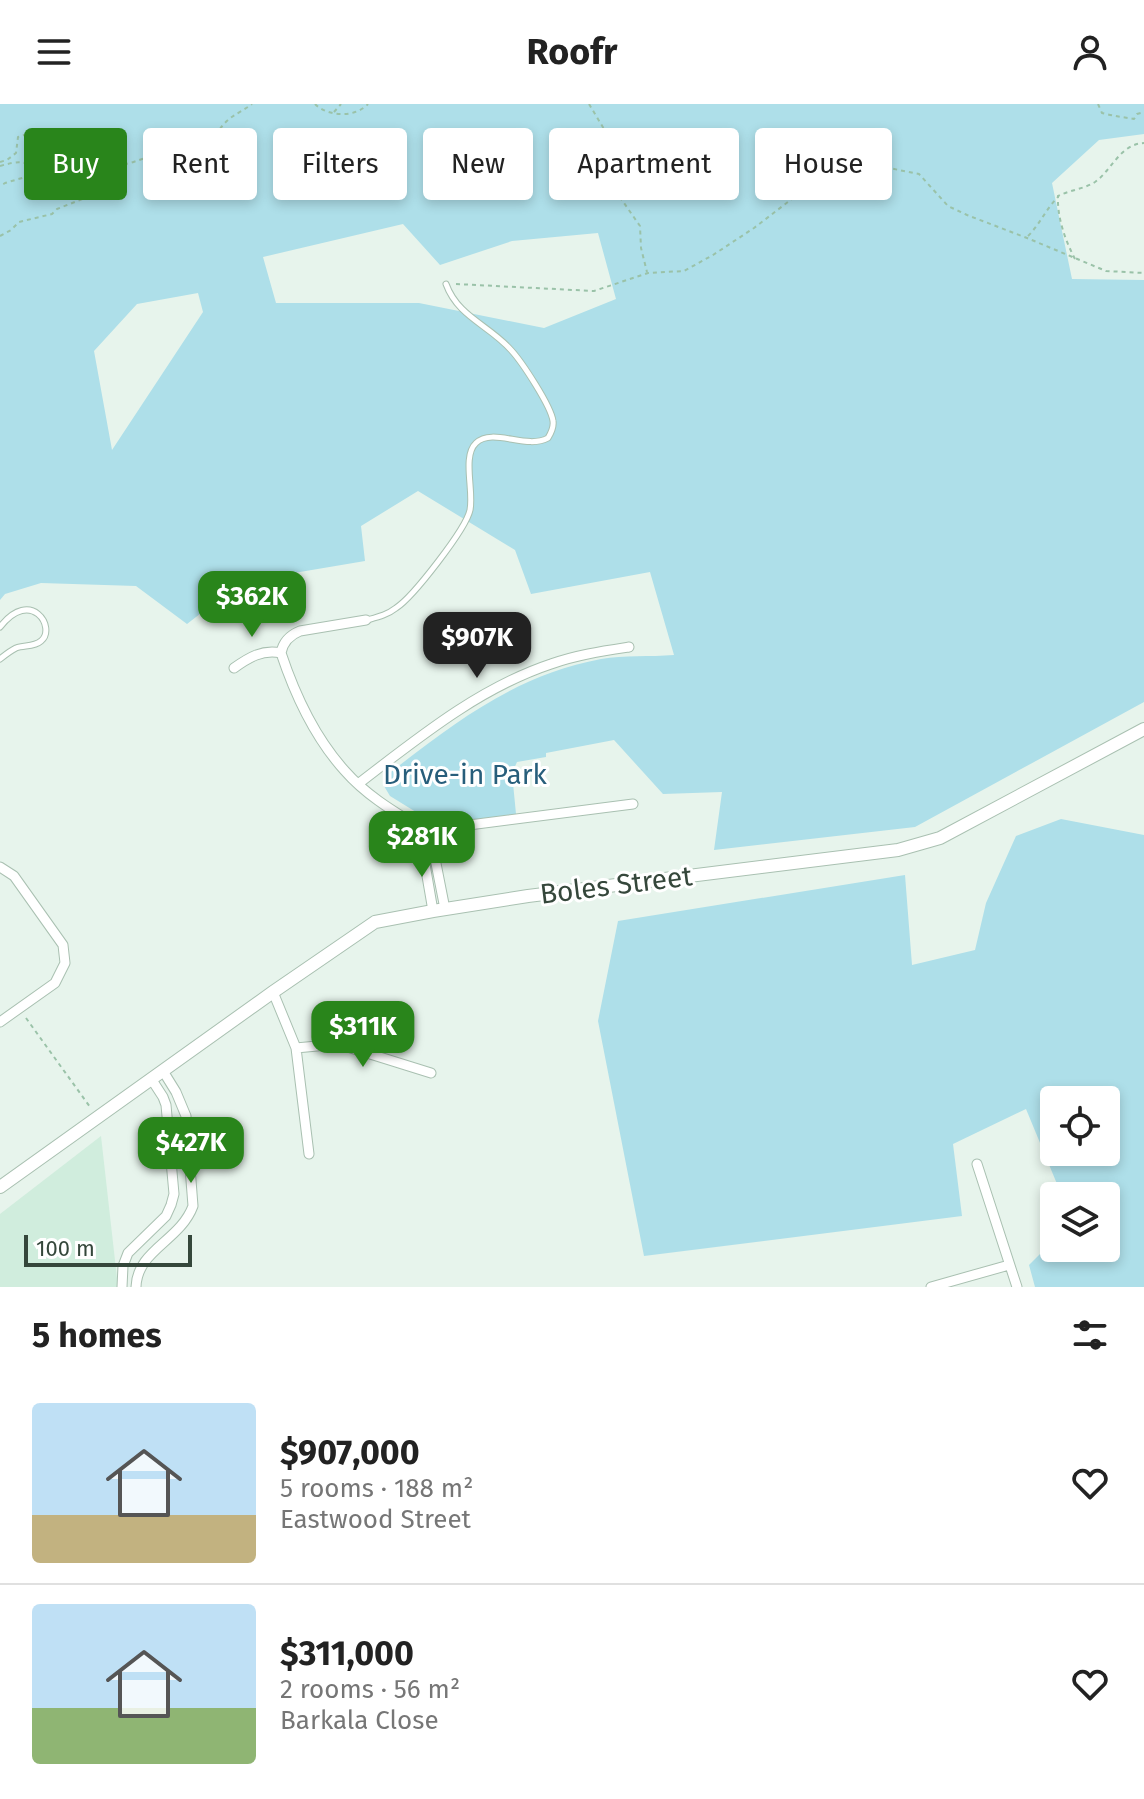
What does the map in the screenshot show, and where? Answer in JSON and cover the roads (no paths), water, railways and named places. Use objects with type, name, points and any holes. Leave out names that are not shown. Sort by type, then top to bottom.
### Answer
[{"type":"street","points":[[366,620],[300,631],[290,636],[281,653],[300,705],[334,757],[358,784],[392,811],[419,827]]},
{"type":"street","points":[[358,784],[455,712],[506,682],[552,664],[629,647]]},
{"type":"street","points":[[234,668],[248,658],[274,651],[281,653]]},
{"type":"street","name":"Boles Street","points":[[0,1187],[375,922],[528,896],[898,850],[940,838],[1142,735]]},
{"type":"street","points":[[438,829],[633,804]]},
{"type":"street","points":[[432,843],[438,837],[438,829],[425,822],[419,827],[418,835],[439,910]]},
{"type":"street","points":[[421,841],[432,843]]},
{"type":"street","points":[[432,843],[439,910]]},
{"type":"street","points":[[0,867],[14,876],[63,945],[65,963],[55,983],[0,1022]]},
{"type":"street","points":[[273,992],[296,1048],[309,1154]]},
{"type":"street","points":[[296,1048],[338,1044],[431,1073]]},
{"type":"street","points":[[136,1287],[140,1267],[180,1229],[193,1206],[186,1116],[163,1071]]},
{"type":"street","points":[[122,1287],[123,1266],[128,1253],[166,1216],[174,1194],[166,1105],[152,1080]]},
{"type":"street","points":[[977,1164],[1017,1287]]},
{"type":"street","points":[[931,1287],[1009,1265]]},
{"type":"lane","points":[[366,620],[384,615],[403,603],[463,528],[471,504],[470,454],[476,443],[498,437],[538,442],[548,438],[553,430],[554,422],[549,410],[512,351],[458,306],[446,284]]},
{"type":"lane","points":[[0,627],[20,610],[29,609],[38,613],[46,630],[39,643],[16,648],[0,659]]},
{"type":"park label","name":"Drive-in Park","points":[[465,774]]}]
